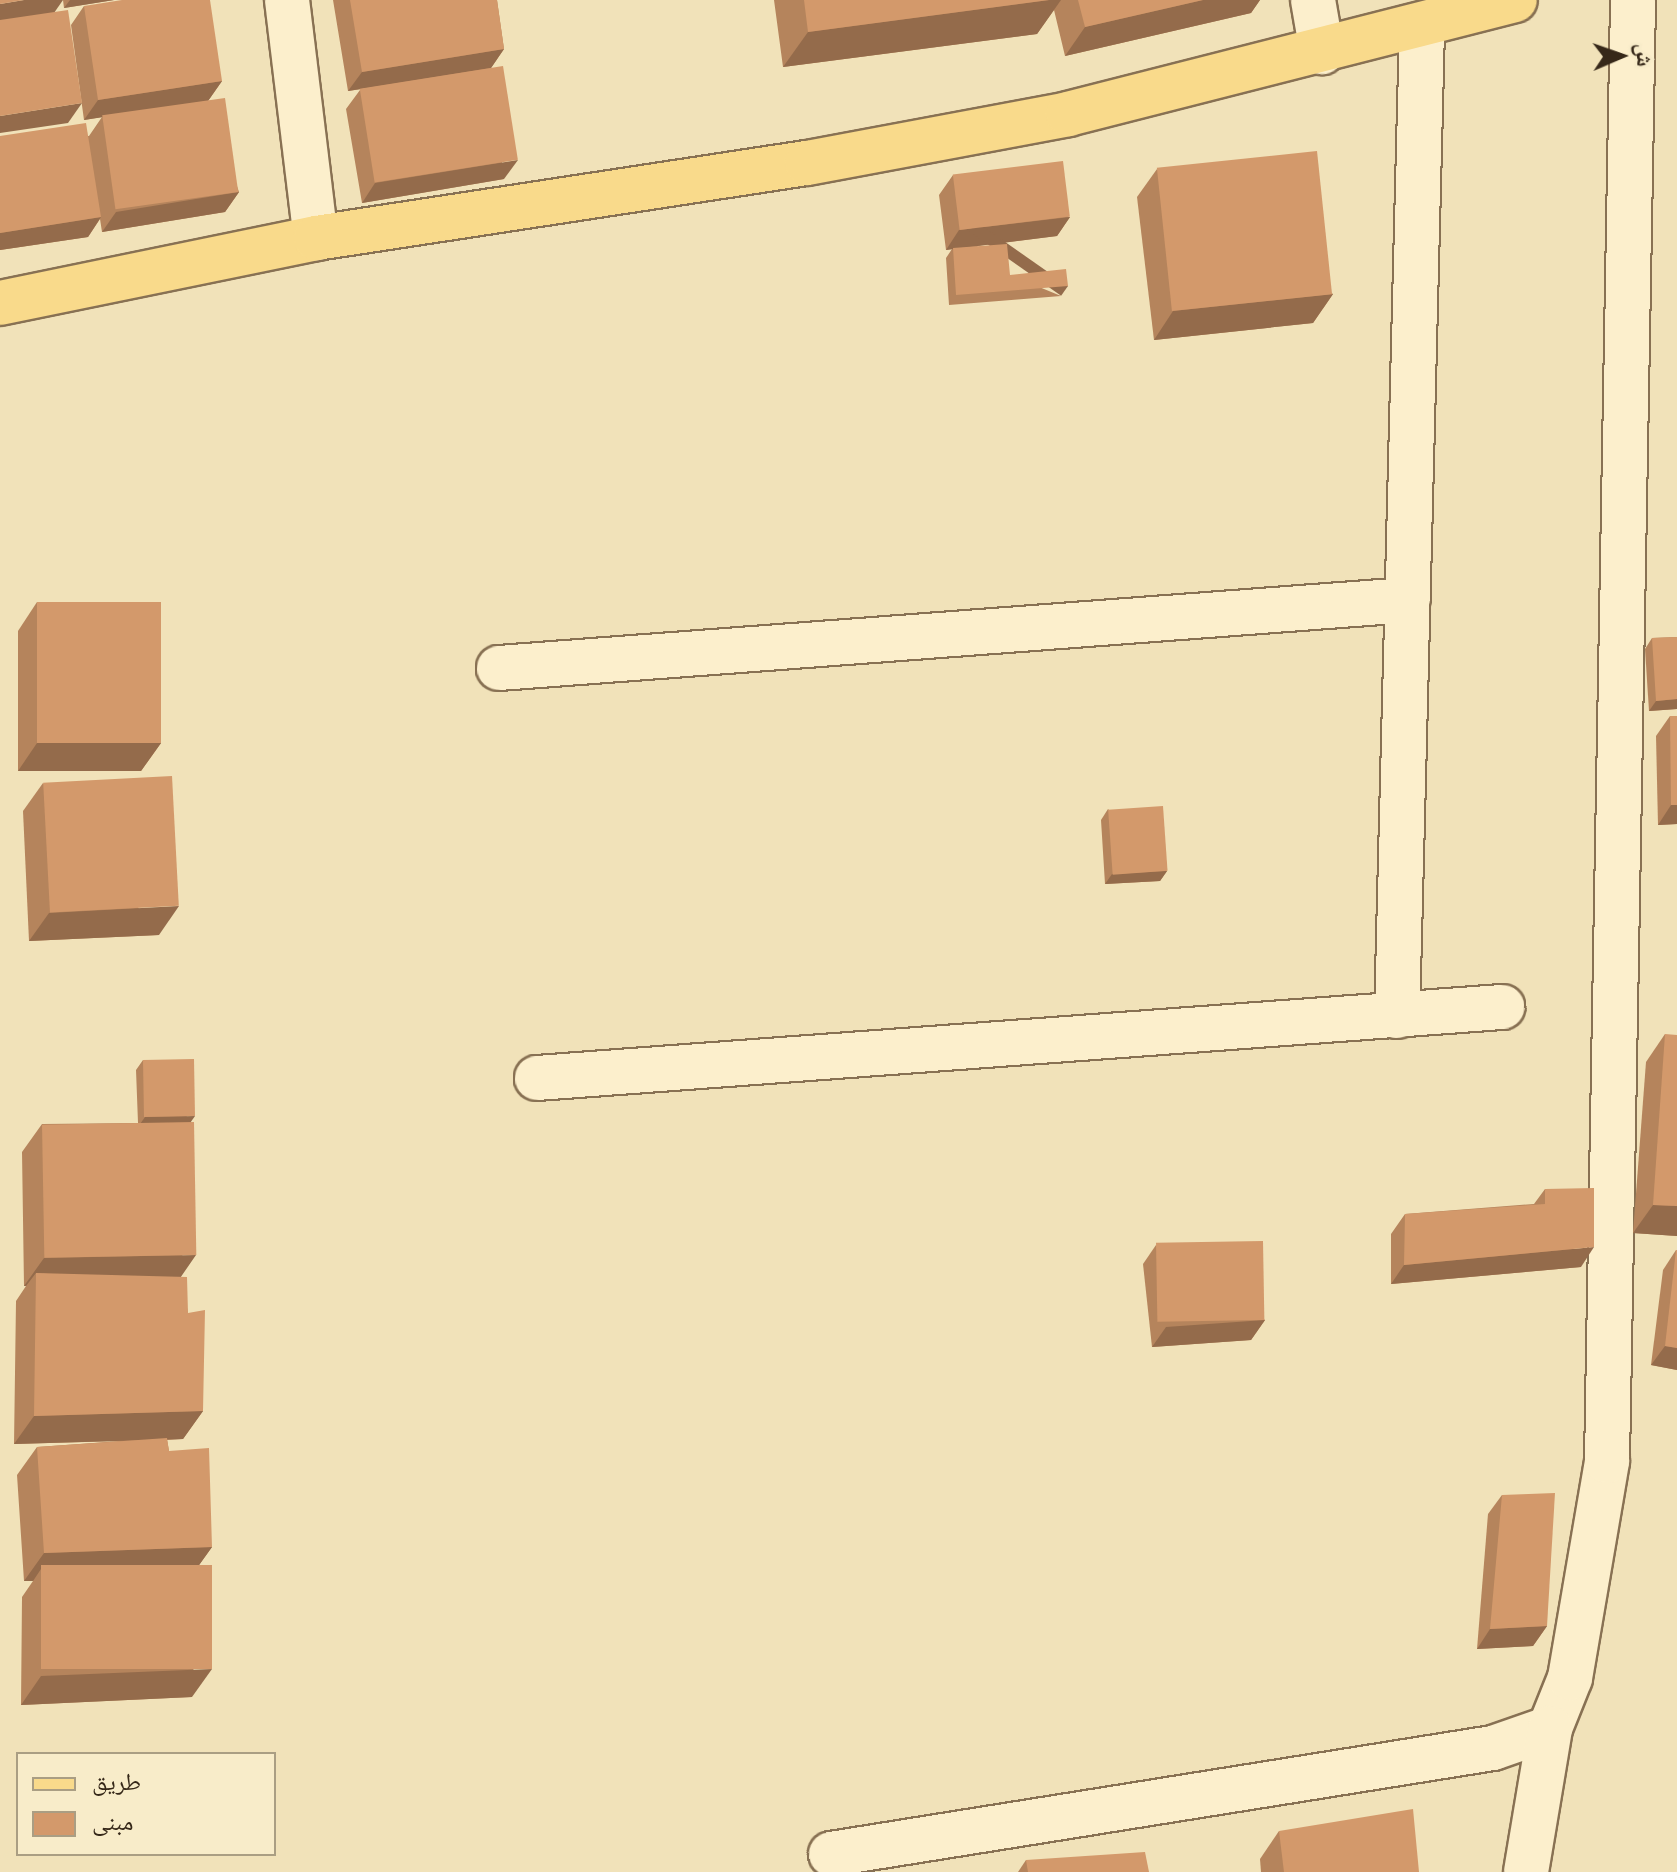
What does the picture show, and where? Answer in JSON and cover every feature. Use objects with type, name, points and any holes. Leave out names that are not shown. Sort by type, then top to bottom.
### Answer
[{"type":"main road","points":[[0,303],[316,238],[838,157],[1068,114],[1322,52],[1515,0]]},
{"type":"street","points":[[287,0],[316,238]]},
{"type":"street","points":[[1313,0],[1322,52]]},
{"type":"street","points":[[1526,1872],[1550,1728],[1570,1678],[1607,1461],[1633,0]]},
{"type":"street","points":[[1397,1016],[1422,25]]},
{"type":"street","points":[[499,668],[1407,600]]},
{"type":"street","points":[[537,1078],[1502,1007]]},
{"type":"street","points":[[831,1854],[1493,1748],[1550,1728]]},
{"type":"building","points":[[0,0],[24,0],[0,4]]},
{"type":"building","points":[[122,0],[210,0],[222,81],[98,100],[84,6]]},
{"type":"building","points":[[350,0],[497,0],[504,49],[362,72]]},
{"type":"building","points":[[804,0],[1049,0],[808,32]]},
{"type":"building","points":[[1078,0],[1203,0],[1085,27]]},
{"type":"building","points":[[68,10],[82,103],[0,116],[0,20]]},
{"type":"building","points":[[503,66],[518,160],[375,183],[360,89]]},
{"type":"building","points":[[225,98],[238,192],[115,209],[102,115]]},
{"type":"building","points":[[86,123],[101,217],[0,233],[0,136]]},
{"type":"building","points":[[1317,151],[1332,294],[1172,311],[1157,168]]},
{"type":"building","points":[[1063,161],[1070,217],[960,230],[953,175]]},
{"type":"building","points":[[1007,244],[1010,275],[1066,269],[1068,286],[956,295],[953,248]]},
{"type":"building","points":[[37,602],[161,602],[161,743],[37,743]]},
{"type":"building","points":[[1677,637],[1677,699],[1656,701],[1652,638]]},
{"type":"building","points":[[1670,716],[1677,716],[1677,805],[1671,805]]},
{"type":"building","points":[[172,776],[179,906],[50,913],[43,783]]},
{"type":"building","points":[[1163,806],[1168,871],[1113,875],[1108,810]]},
{"type":"building","points":[[1665,1034],[1677,1035],[1677,1206],[1653,1205]]},
{"type":"building","points":[[194,1059],[195,1116],[144,1117],[143,1060]]},
{"type":"building","points":[[194,1122],[196,1255],[44,1258],[42,1125]]},
{"type":"building","points":[[1594,1188],[1594,1247],[1404,1265],[1405,1214],[1545,1204],[1545,1189]]},
{"type":"building","points":[[1263,1241],[1264,1320],[1157,1322],[1156,1243]]},
{"type":"building","points":[[1677,1250],[1677,1348],[1665,1346]]},
{"type":"building","points":[[36,1273],[187,1277],[188,1313],[205,1310],[203,1411],[34,1416]]},
{"type":"building","points":[[167,1438],[169,1451],[209,1448],[212,1547],[44,1553],[37,1447]]},
{"type":"building","points":[[1555,1493],[1547,1626],[1490,1629],[1502,1495]]},
{"type":"building","points":[[41,1565],[212,1565],[212,1669],[41,1669]]},
{"type":"building","points":[[1413,1809],[1419,1872],[1284,1872],[1279,1831]]},
{"type":"building","points":[[1145,1852],[1149,1872],[1028,1872],[1026,1860]]}]
